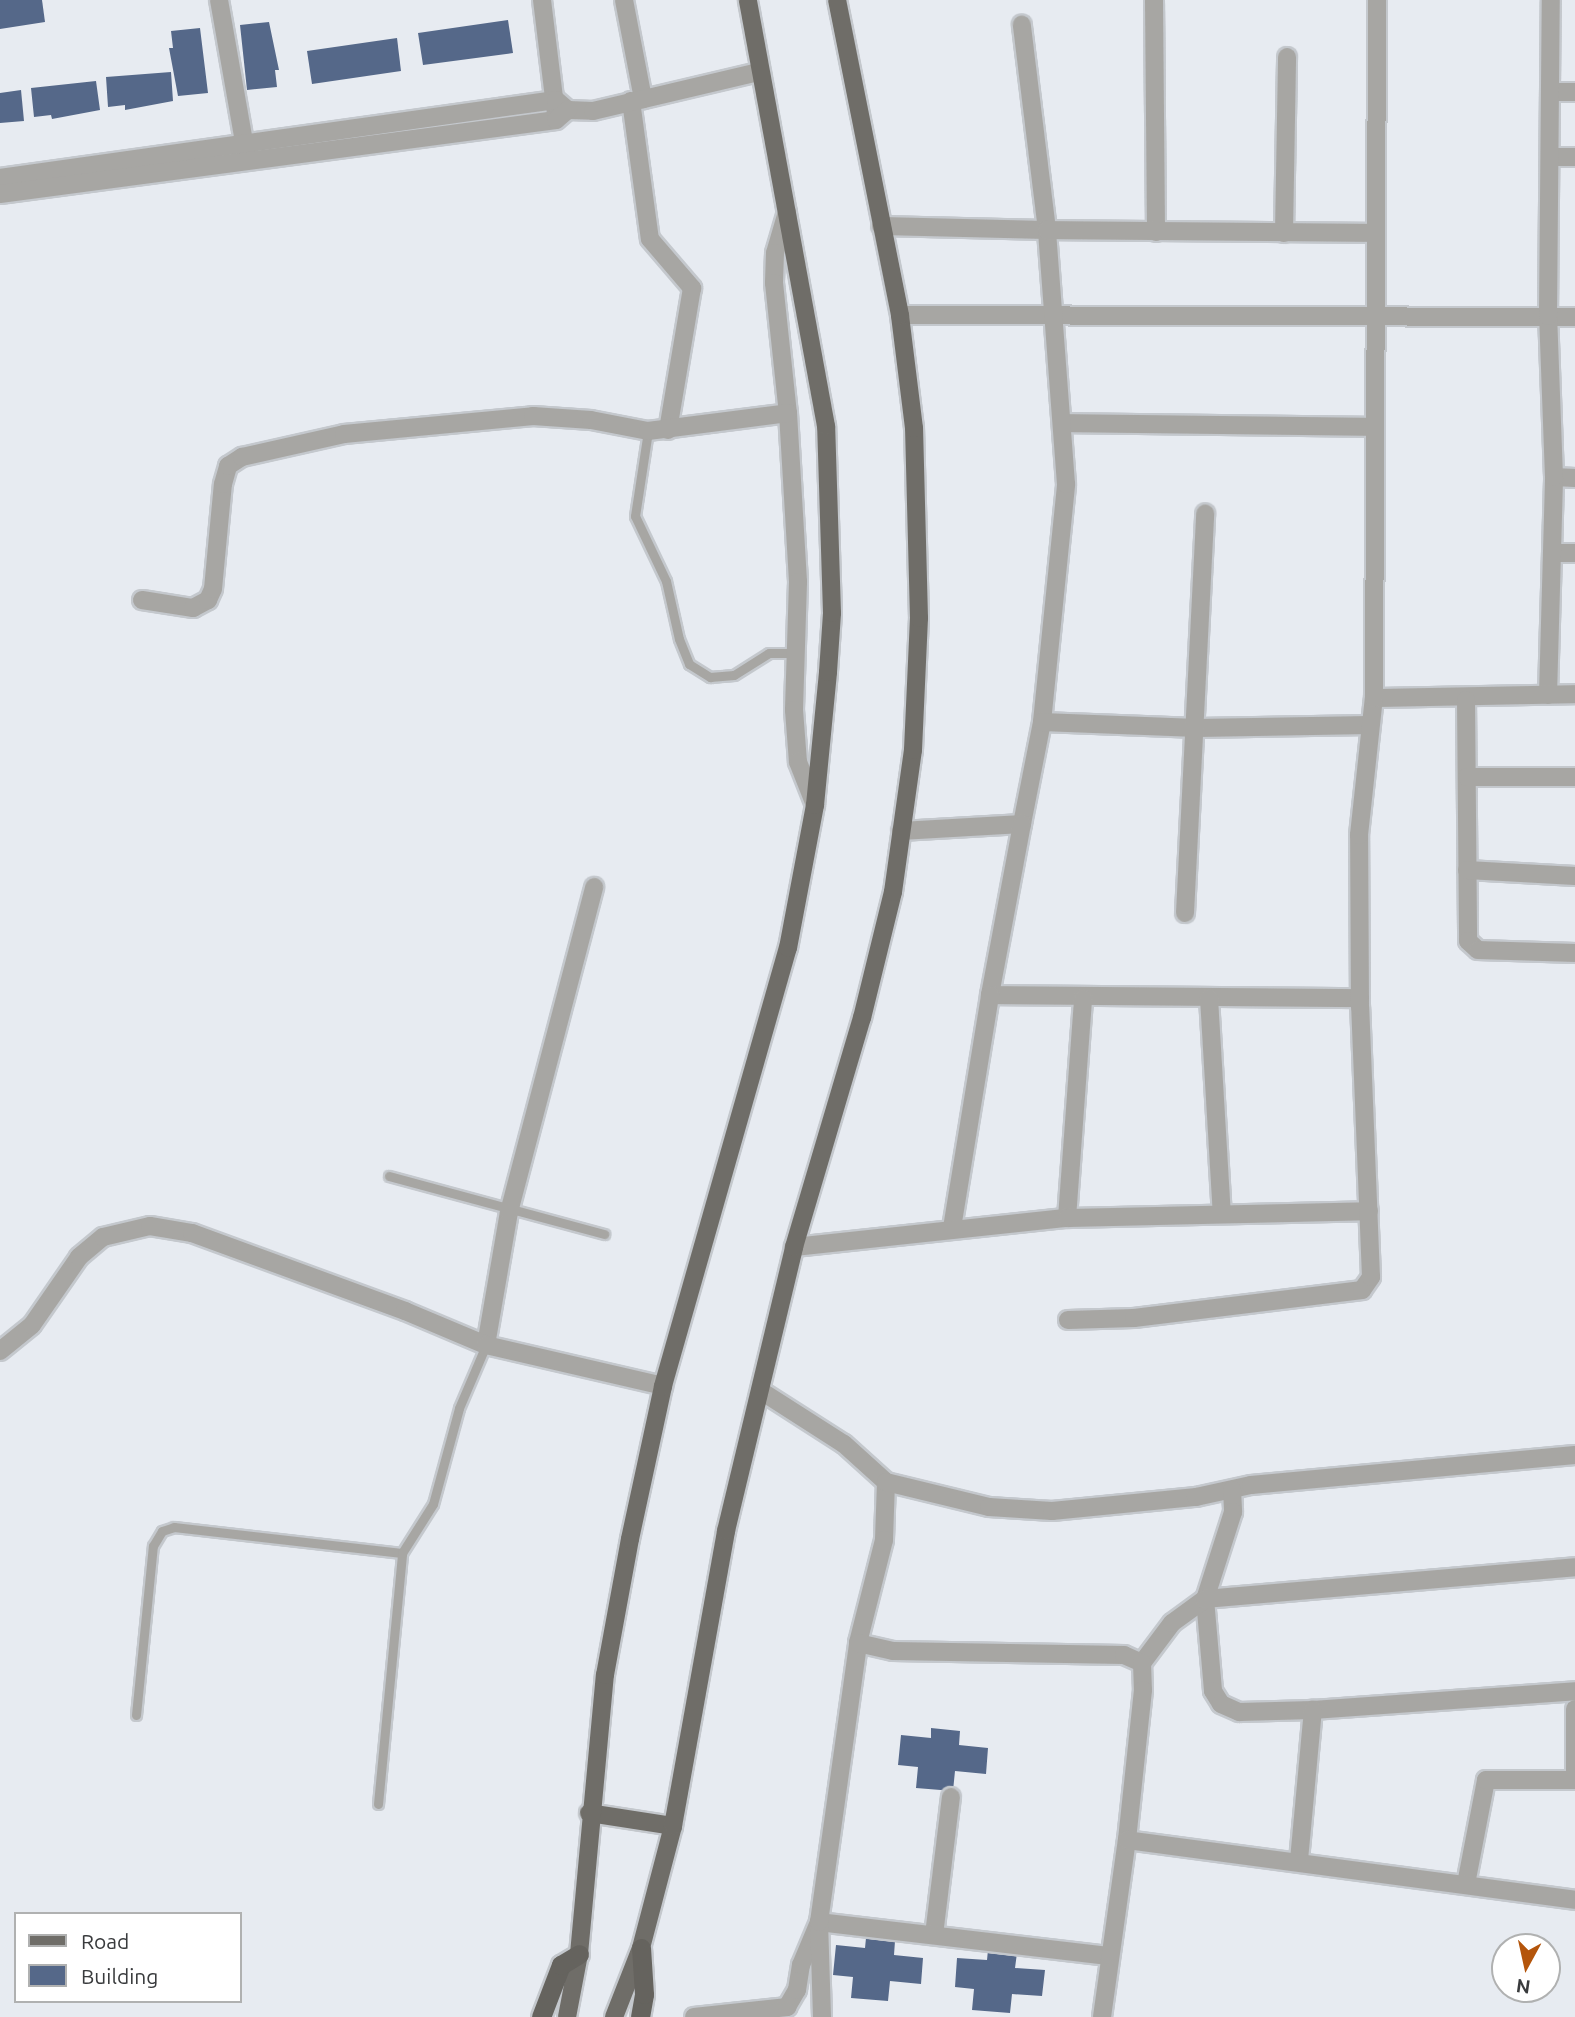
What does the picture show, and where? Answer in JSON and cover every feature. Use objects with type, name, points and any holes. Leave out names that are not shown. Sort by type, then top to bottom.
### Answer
[{"type":"highway","points":[[640,2017],[644,1994],[641,1948]]},
{"type":"highway","points":[[541,2017],[561,1965],[579,1954]]},
{"type":"main road","points":[[567,2017],[579,1954],[589,1813],[607,1663],[663,1387],[788,947],[815,805],[832,613],[826,426],[758,72],[748,0]]},
{"type":"main road","points":[[614,2017],[641,1948],[673,1826],[726,1531],[794,1247],[862,1018],[893,892],[917,694],[919,539],[914,428],[900,315],[837,0]]},
{"type":"main road","points":[[589,1813],[673,1826]]},
{"type":"street","points":[[219,0],[246,154]]},
{"type":"street","points":[[541,0],[560,110]]},
{"type":"street","points":[[624,0],[637,100],[650,239],[692,288],[668,430]]},
{"type":"street","points":[[1154,0],[1156,232]]},
{"type":"street","points":[[1068,1320],[1134,1318],[1362,1290],[1371,1277],[1360,998],[1359,835],[1374,698],[1372,317],[1377,0]]},
{"type":"street","points":[[1548,695],[1554,477],[1548,316],[1551,0]]},
{"type":"street","points":[[952,1228],[990,995],[1042,722],[1063,522],[1065,423],[1047,230],[1022,25]]},
{"type":"street","points":[[1284,233],[1287,57]]},
{"type":"street","points":[[0,194],[246,154],[560,110],[593,111],[758,72]]},
{"type":"street","points":[[1551,92],[1575,92]]},
{"type":"street","points":[[0,178],[246,154]]},
{"type":"street","points":[[1551,157],[1575,157]]},
{"type":"street","points":[[787,212],[775,253],[774,284],[788,414],[798,582],[798,762],[815,805]]},
{"type":"street","points":[[881,226],[1156,232],[1375,233]]},
{"type":"street","points":[[900,315],[1575,317]]},
{"type":"street","points":[[142,600],[193,608],[208,600],[213,589],[223,484],[228,466],[242,457],[344,434],[533,416],[591,420],[648,431],[788,414]]},
{"type":"street","points":[[1065,423],[1374,427]]},
{"type":"street","points":[[1554,477],[1575,478]]},
{"type":"street","points":[[1185,913],[1197,728],[1205,513]]},
{"type":"street","points":[[1552,553],[1575,554]]},
{"type":"street","points":[[1374,698],[1466,700],[1575,694]]},
{"type":"street","points":[[1466,700],[1468,942],[1472,948],[1575,954]]},
{"type":"street","points":[[1042,722],[1197,728],[1370,725]]},
{"type":"street","points":[[1467,777],[1575,777]]},
{"type":"street","points":[[901,831],[1022,824]]},
{"type":"street","points":[[1467,870],[1575,876]]},
{"type":"street","points":[[486,1345],[509,1212],[594,887]]},
{"type":"street","points":[[990,995],[1083,999],[1360,998]]},
{"type":"street","points":[[1209,998],[1222,1214]]},
{"type":"street","points":[[1067,1219],[1083,999]]},
{"type":"street","points":[[794,1247],[952,1228],[1067,1219],[1369,1210]]},
{"type":"street","points":[[0,1351],[32,1325],[79,1257],[103,1237],[150,1226],[192,1233],[405,1311],[486,1345],[663,1387]]},
{"type":"street","points":[[761,1391],[844,1444],[886,1482],[989,1507],[1052,1511],[1575,1455]]},
{"type":"street","points":[[822,2017],[819,1922],[858,1643],[884,1540],[886,1482]]},
{"type":"street","points":[[1232,1490],[1233,1512],[1205,1599],[1213,1691],[1221,1704],[1239,1712],[1313,1710],[1575,1691]]},
{"type":"street","points":[[1102,2017],[1108,1956],[1128,1840],[1143,1690],[1142,1663],[1172,1623],[1205,1599],[1575,1567]]},
{"type":"street","points":[[858,1643],[893,1651],[1124,1655],[1142,1663]]},
{"type":"street","points":[[1299,1860],[1313,1710]]},
{"type":"street","points":[[1466,1884],[1486,1780],[1575,1780],[1575,1710]]},
{"type":"street","points":[[934,1935],[951,1797]]},
{"type":"street","points":[[1128,1840],[1299,1860],[1575,1900]]},
{"type":"street","points":[[819,1922],[1108,1956]]},
{"type":"street","points":[[694,2017],[787,2007],[797,1990],[801,1965],[819,1922]]},
{"type":"lane","points":[[648,431],[635,516],[666,581],[679,639],[689,664],[710,677],[734,675],[769,653],[796,653]]},
{"type":"lane","points":[[388,1177],[509,1212],[604,1234]]},
{"type":"lane","points":[[378,1804],[402,1553],[433,1504],[459,1408],[486,1345]]},
{"type":"lane","points":[[136,1715],[153,1546],[162,1531],[174,1527],[402,1553]]},
{"type":"building","points":[[0,0],[42,0],[45,22],[0,29]]},
{"type":"building","points":[[508,20],[513,53],[423,65],[418,33]]},
{"type":"building","points":[[269,22],[279,70],[275,70],[277,87],[247,90],[240,25]]},
{"type":"building","points":[[200,28],[208,93],[178,96],[169,48],[173,48],[171,31]]},
{"type":"building","points":[[397,38],[401,71],[312,84],[307,51]]},
{"type":"building","points":[[171,72],[173,101],[125,110],[125,105],[108,107],[106,77]]},
{"type":"building","points":[[96,81],[100,110],[52,119],[51,115],[34,117],[31,88]]},
{"type":"building","points":[[21,90],[24,121],[0,123],[0,93]]},
{"type":"building","points":[[931,1728],[960,1731],[959,1745],[988,1748],[986,1774],[955,1771],[953,1791],[916,1788],[918,1767],[898,1765],[901,1735],[931,1738]]},
{"type":"building","points":[[866,1938],[895,1941],[894,1955],[923,1958],[921,1984],[890,1981],[888,2001],[851,1998],[853,1977],[833,1975],[836,1945],[865,1948]]},
{"type":"building","points":[[988,1950],[1017,1953],[1015,1968],[1045,1970],[1042,1996],[1012,1994],[1010,2013],[972,2010],[974,1989],[955,1987],[957,1958],[987,1960]]}]
